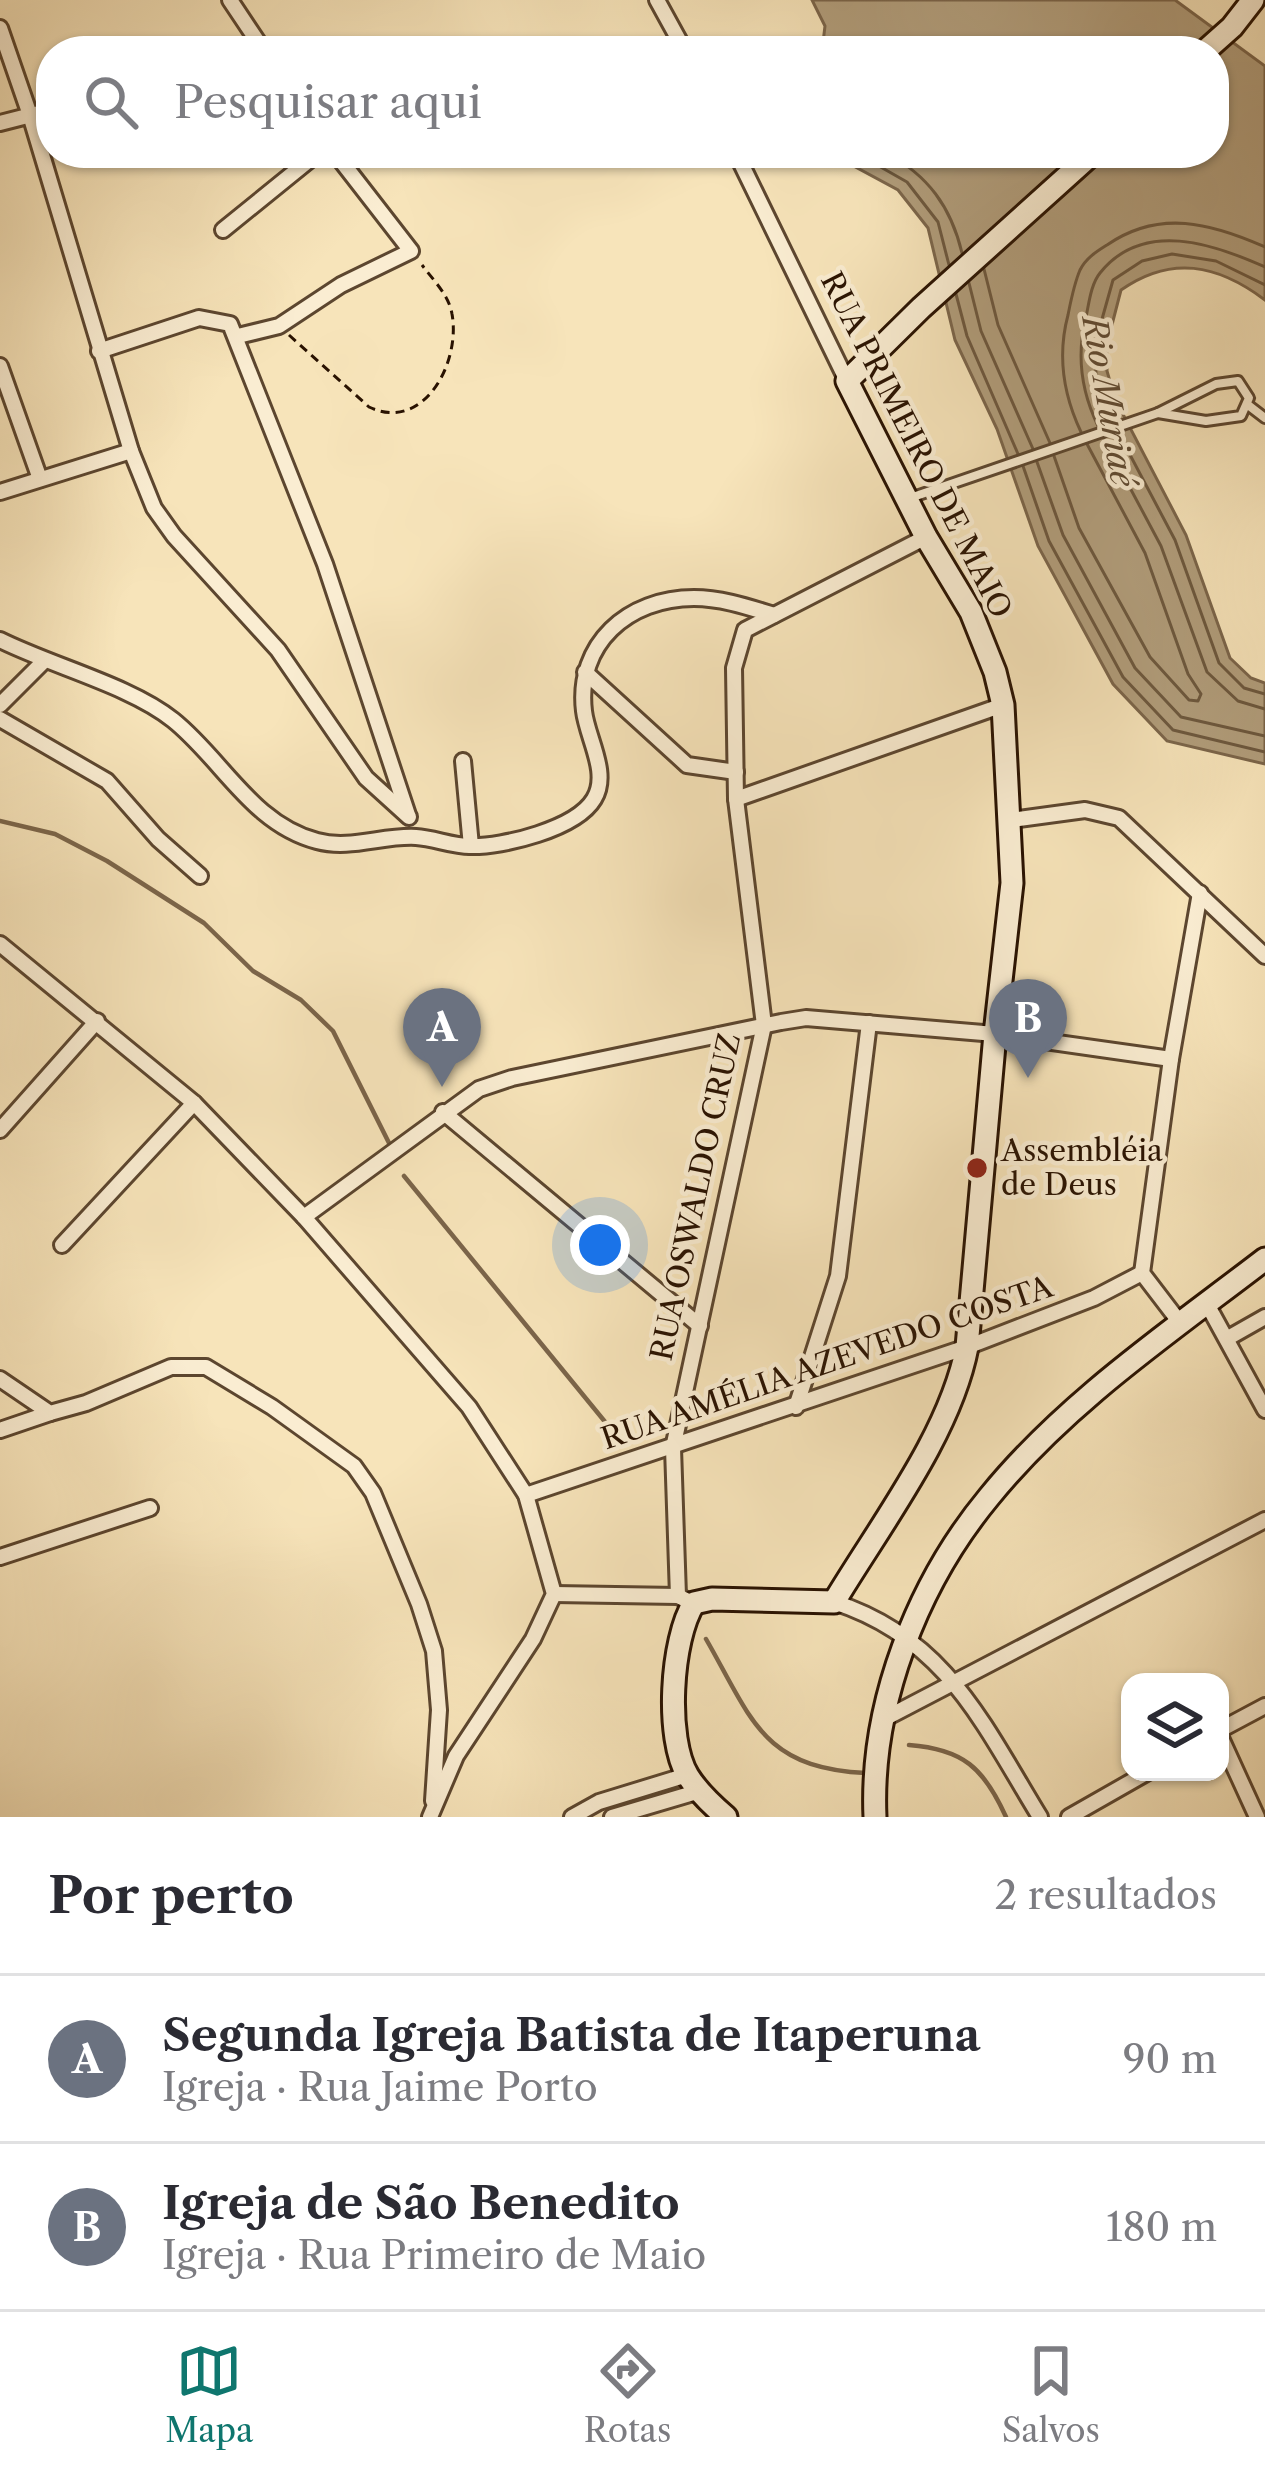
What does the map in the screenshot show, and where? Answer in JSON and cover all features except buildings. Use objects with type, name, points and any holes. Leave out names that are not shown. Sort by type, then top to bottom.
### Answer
[{"type":"main road","points":[[1222,36],[1249,2]]},
{"type":"main road","points":[[847,381],[1076,168]]},
{"type":"main road","name":"RUA PRIMEIRO DE MAIO","points":[[834,1602],[937,1430],[967,1347],[1012,883],[1003,706],[995,672],[971,611],[926,536],[847,381]]},
{"type":"main road","points":[[875,1817],[873,1774],[882,1720],[908,1638],[937,1577],[987,1499],[1059,1425],[1265,1259]]},
{"type":"main road","points":[[686,1600],[834,1602]]},
{"type":"main road","name":"RUA OSWALDO CRUZ","points":[[686,1600],[675,1688],[676,1732],[701,1796]]},
{"type":"main road","points":[[701,1796],[726,1817]]},
{"type":"street","points":[[230,0],[254,36]]},
{"type":"street","points":[[657,0],[677,36]]},
{"type":"street","points":[[0,28],[36,135]]},
{"type":"street","points":[[0,124],[36,114]]},
{"type":"street","points":[[46,168],[131,452],[154,508],[278,650],[366,778],[409,817]]},
{"type":"street","points":[[223,230],[299,168]]},
{"type":"street","points":[[238,336],[279,326],[316,299],[411,251],[347,168]]},
{"type":"street","name":"RUA PRIMEIRO DE MAIO","points":[[743,168],[847,381]]},
{"type":"street","points":[[100,351],[199,318],[230,324],[238,336],[331,580],[415,837]]},
{"type":"street","points":[[0,366],[40,479]]},
{"type":"street","points":[[0,492],[131,452]]},
{"type":"street","points":[[0,640],[43,662],[145,701],[176,722],[256,807],[296,834],[341,844],[415,837],[471,846],[501,844],[548,830],[582,812],[597,796],[599,766],[584,716],[585,672],[590,653],[608,632],[652,603],[694,598],[732,602],[774,615],[926,536]]},
{"type":"street","name":"RUA OSWALDO CRUZ","points":[[686,1600],[673,1448],[764,1025],[736,799],[733,690],[738,644],[745,630],[774,615]]},
{"type":"street","points":[[0,705],[43,662]]},
{"type":"street","points":[[585,672],[687,765],[736,772]]},
{"type":"street","points":[[736,799],[1003,706]]},
{"type":"street","points":[[0,719],[107,781],[200,876]]},
{"type":"street","points":[[463,761],[471,846]]},
{"type":"street","points":[[1011,820],[1085,810],[1119,818],[1265,956]]},
{"type":"street","points":[[1181,1324],[1142,1273],[1171,1059],[1200,893]]},
{"type":"street","points":[[0,944],[194,1103],[304,1217],[469,1407],[526,1495],[554,1594],[533,1639],[456,1756],[431,1816]]},
{"type":"street","points":[[304,1217],[479,1089],[764,1025],[806,1018],[869,1023],[994,1034],[1171,1059]]},
{"type":"street","points":[[0,1130],[97,1021]]},
{"type":"street","points":[[796,1407],[838,1276],[869,1023]]},
{"type":"street","points":[[62,1245],[194,1103]]},
{"type":"street","points":[[443,1112],[700,1326]]},
{"type":"street","name":"RUA AMÉLIA AZEVEDO COSTA","points":[[526,1495],[967,1347],[1094,1298],[1142,1273]]},
{"type":"street","points":[[1207,1304],[1265,1410]]},
{"type":"street","points":[[1228,1338],[1265,1317]]},
{"type":"street","points":[[0,1430],[86,1403],[171,1366],[206,1367],[354,1466],[373,1493],[434,1652],[439,1710],[431,1816]]},
{"type":"street","points":[[0,1379],[50,1413]]},
{"type":"street","points":[[0,1557],[149,1508]]},
{"type":"street","points":[[882,1720],[1265,1520]]},
{"type":"street","points":[[554,1594],[686,1600]]},
{"type":"street","points":[[834,1602],[874,1615],[958,1683],[1040,1817]]},
{"type":"street","points":[[1229,1728],[1265,1706]]},
{"type":"street","points":[[1229,1753],[1257,1817]]},
{"type":"street","points":[[1070,1817],[1132,1781]]},
{"type":"street","points":[[572,1817],[599,1802],[701,1796]]},
{"type":"street","points":[[612,1817],[701,1796]]},
{"type":"lane","points":[[909,498],[1158,413],[1216,384],[1244,385],[1248,404],[1265,418]]},
{"type":"lane","points":[[1158,413],[1224,422],[1241,416],[1248,404]]},
{"type":"path","points":[[279,326],[369,407],[384,414],[419,404],[436,389],[452,355],[452,313],[445,295],[411,251]]},
{"type":"water","points":[[812,0],[1175,0],[1224,36],[824,36],[825,26]]},
{"type":"water","name":"Rio Muriaé","points":[[1229,40],[1265,66],[1265,300],[1229,278],[1194,268],[1140,279],[1121,290],[1107,344],[1107,371],[1115,399],[1186,535],[1230,658],[1251,678],[1265,683],[1265,764],[1167,741],[1113,684],[1038,546],[997,429],[955,340],[928,228],[898,190],[857,168],[1229,168]]},
{"type":"waterway","points":[[0,821],[55,834],[107,861],[204,923],[253,971],[301,1000],[333,1031],[389,1143]]},
{"type":"waterway","points":[[404,1176],[624,1445]]},
{"type":"waterway","points":[[706,1639],[764,1734],[804,1761],[866,1773]]},
{"type":"waterway","points":[[909,1745],[944,1751],[970,1764],[1006,1817]]},
{"type":"place","name":"Igreja de São Benedito","points":[[1028,1078]]},
{"type":"place","name":"Segunda Igreja Batista de Itaperuna","points":[[442,1087]]},
{"type":"place","name":"Assembléia de Deus","points":[[977,1168]]}]
